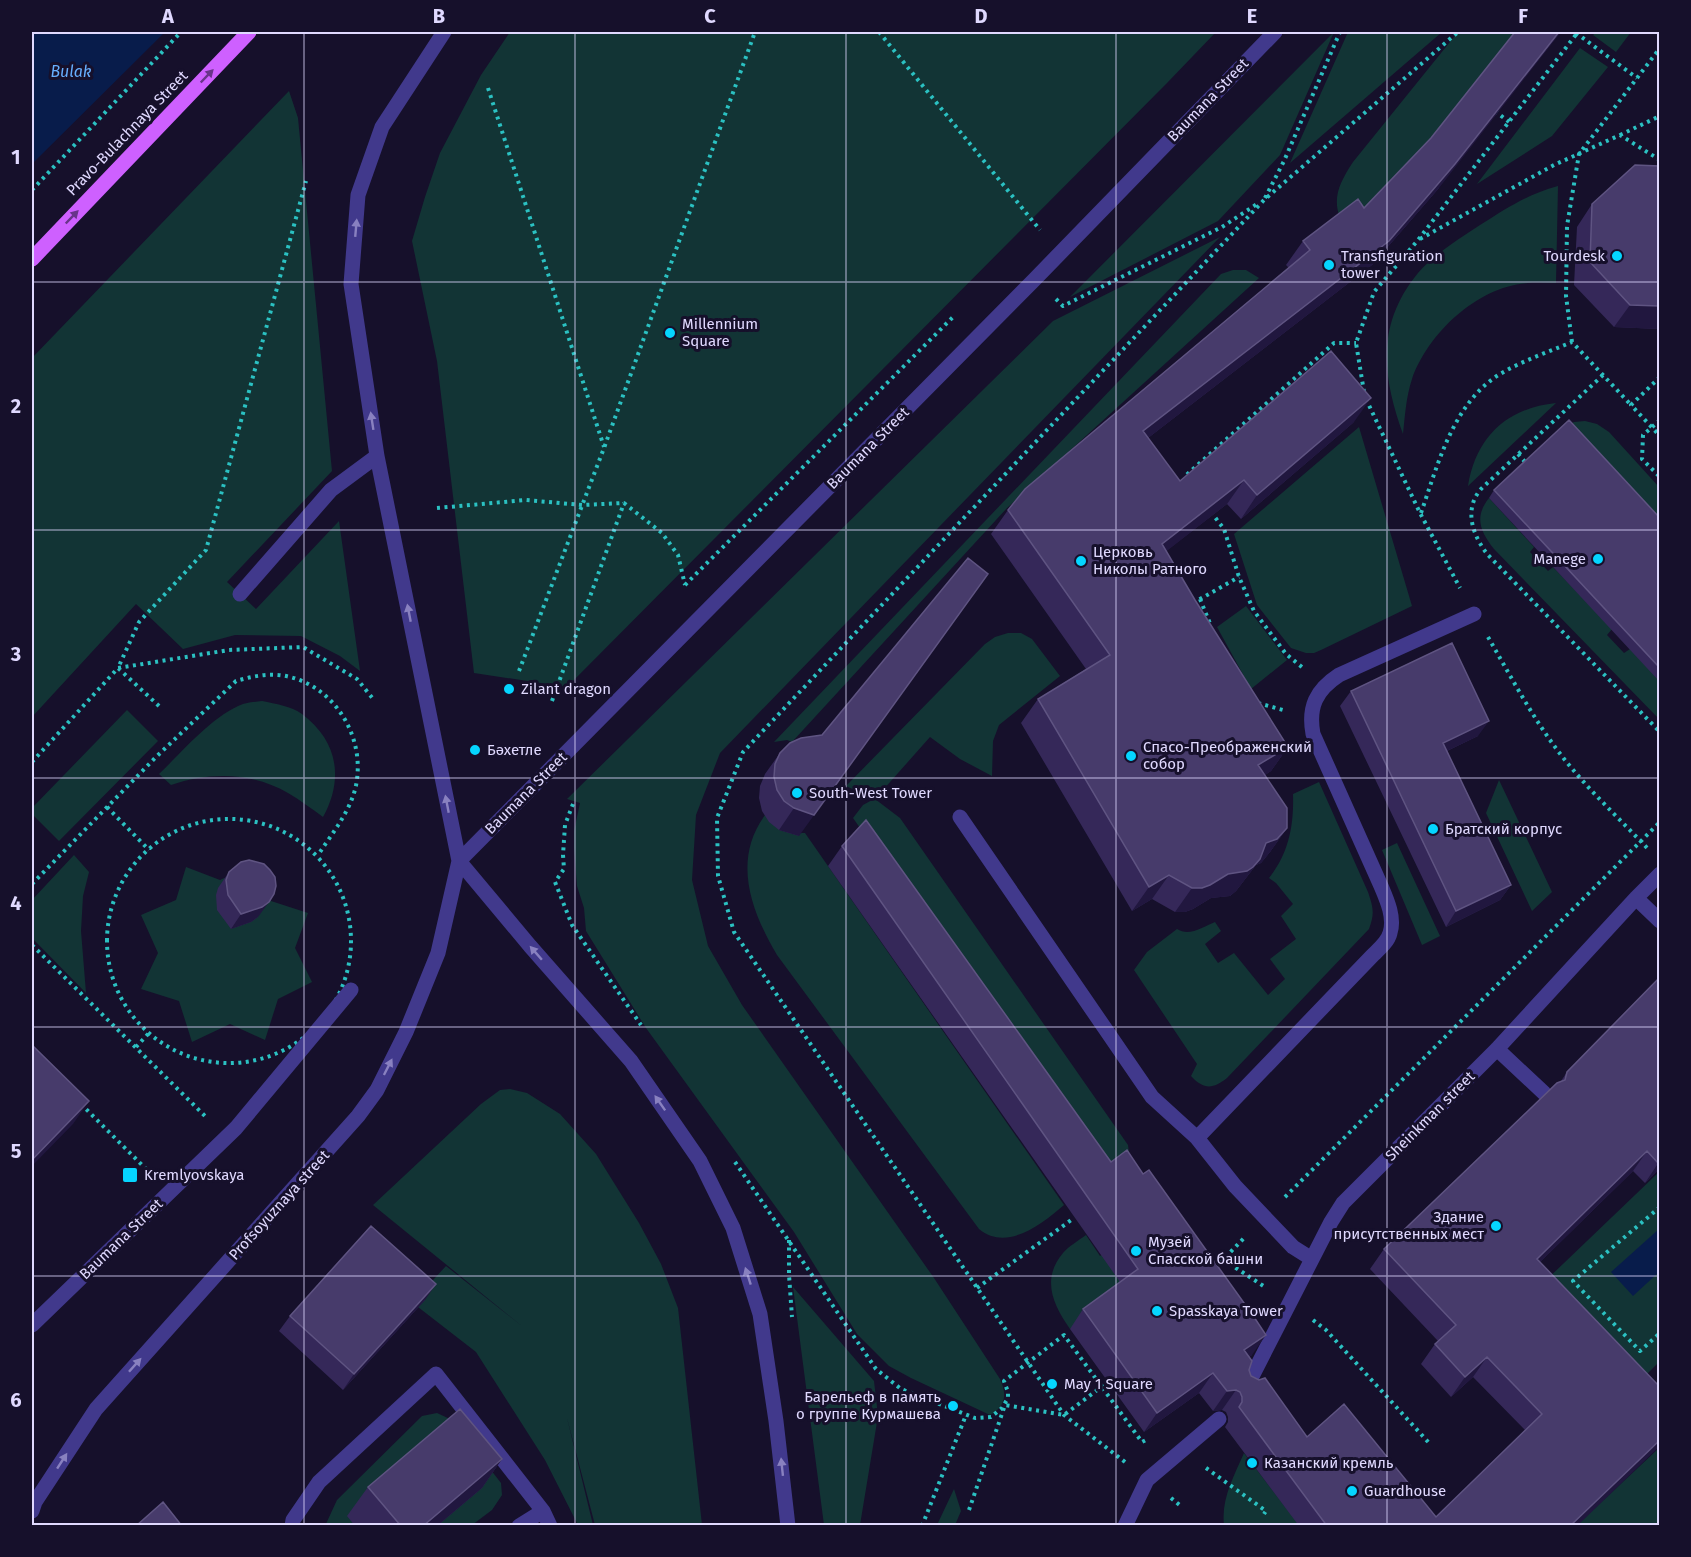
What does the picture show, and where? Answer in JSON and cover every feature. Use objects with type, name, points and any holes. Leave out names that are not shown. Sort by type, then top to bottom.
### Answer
[{"type":"main road","name":"Pravo-Bulachnaya Street","points":[[32,259],[249,32]]},
{"type":"street","points":[[444,32],[382,127],[358,195],[351,284],[377,456],[459,861],[631,1061],[700,1161],[733,1228],[760,1314],[776,1420],[788,1526]]},
{"type":"street","name":"Baumana Street","points":[[459,861],[1034,280],[1275,32]]},
{"type":"street","points":[[240,594],[331,490],[377,456]]},
{"type":"street","points":[[1197,1138],[1372,956],[1390,934],[1391,919],[1382,886],[1313,734],[1311,715],[1313,704],[1324,687],[1339,675],[1474,614]]},
{"type":"street","points":[[960,817],[1152,1097],[1197,1138],[1235,1186],[1293,1247],[1312,1259]]},
{"type":"street","name":"Profsoyuznaya street","points":[[32,1511],[35,1502],[96,1409],[358,1116],[377,1090],[406,1032],[438,953],[459,861]]},
{"type":"street","name":"Sheinkman street","points":[[1245,1390],[1331,1222],[1349,1197],[1497,1049],[1659,874]]},
{"type":"street","points":[[1636,898],[1659,921]]},
{"type":"street","name":"Baumana Street","points":[[32,1325],[236,1128],[351,990]]},
{"type":"street","points":[[1497,1049],[1544,1093]]},
{"type":"street","points":[[292,1526],[293,1520],[319,1482],[436,1374],[543,1511],[550,1526]]},
{"type":"street","points":[[1125,1526],[1148,1480],[1219,1419]]},
{"type":"street","points":[[519,1526],[543,1511]]},
{"type":"path","points":[[32,190],[181,32]]},
{"type":"path","points":[[519,671],[604,448],[756,32]]},
{"type":"path","points":[[879,32],[1040,230]]},
{"type":"path","points":[[1063,306],[1222,227],[1264,200],[1284,161],[1340,32]]},
{"type":"path","points":[[1182,1507],[1064,1415],[734,932],[718,876],[717,818],[743,752],[1264,200],[1458,32]]},
{"type":"path","points":[[1637,78],[1577,32],[1418,240],[1374,292],[1356,343],[1365,396],[1420,513],[1474,614],[1530,709],[1558,751],[1655,856]]},
{"type":"path","points":[[1659,48],[1579,154],[1567,226],[1566,296],[1572,342],[1659,436]]},
{"type":"path","points":[[488,88],[604,448]]},
{"type":"path","points":[[1492,109],[1509,122]]},
{"type":"path","points":[[1418,240],[1554,165],[1659,116]]},
{"type":"path","points":[[1620,135],[1659,160]]},
{"type":"path","points":[[32,762],[118,668],[139,622],[206,550],[306,181]]},
{"type":"path","points":[[1420,513],[1450,435],[1463,411],[1480,390],[1498,375],[1519,364],[1572,342]]},
{"type":"path","points":[[1190,486],[1184,477],[1334,343],[1356,343]]},
{"type":"path","points":[[1603,375],[1474,497],[1471,517],[1479,543],[1496,563],[1659,732]]},
{"type":"path","points":[[1631,405],[1659,377]]},
{"type":"path","points":[[1659,420],[1643,435],[1642,459],[1659,477]]},
{"type":"path","points":[[1518,454],[1526,463]]},
{"type":"path","points":[[437,508],[526,500],[582,505],[624,503],[662,533],[678,555],[685,585]]},
{"type":"path","points":[[552,701],[624,503]]},
{"type":"path","points":[[1210,512],[1224,529],[1239,577],[1254,611],[1286,654],[1306,671]]},
{"type":"path","points":[[1192,604],[1239,577]]},
{"type":"path","points":[[1200,599],[1213,630]]},
{"type":"path","points":[[118,668],[229,650],[303,647],[357,679],[374,700]]},
{"type":"path","points":[[118,668],[159,706]]},
{"type":"path","points":[[32,884],[156,757],[236,681],[273,674],[290,676],[310,684],[325,695],[340,711],[351,732],[357,754],[357,778],[352,800],[318,856]]},
{"type":"path","points":[[1254,702],[1286,711]]},
{"type":"path","points":[[564,868],[565,825],[573,804]]},
{"type":"path","points":[[107,807],[149,850]]},
{"type":"path","points":[[247,819],[286,831],[318,856],[341,890],[352,928],[350,969],[334,1007],[307,1037],[272,1057],[232,1065],[192,1059],[156,1040],[128,1011],[111,974],[107,933],[116,894],[137,859],[169,834],[207,820],[247,819]]},
{"type":"path","points":[[1209,1275],[1659,822]]},
{"type":"path","points":[[32,945],[226,1138]]},
{"type":"path","points":[[136,1047],[149,1033]]},
{"type":"path","points":[[80,1103],[170,1192]]},
{"type":"path","points":[[1659,1208],[1573,1281],[1640,1351],[1659,1333]]},
{"type":"path","points":[[977,1288],[1074,1218]]},
{"type":"path","points":[[789,1240],[876,1369],[901,1389],[975,1418],[991,1417],[1005,1405]]},
{"type":"path","points":[[1224,1258],[1326,1330],[1430,1444]]},
{"type":"path","points":[[969,1510],[1008,1398],[1004,1381],[1064,1335],[1142,1442],[1152,1435]]},
{"type":"path","points":[[1005,1405],[1064,1415],[1108,1382]]},
{"type":"path","points":[[922,1526],[966,1415]]},
{"type":"path","points":[[1206,1468],[1266,1511],[1264,1514]]},
{"type":"green space","name":"Millennium Square","points":[[510,32],[1216,32],[567,687],[474,673],[437,361],[412,241],[440,153],[481,75]]},
{"type":"green space","points":[[1334,32],[1280,155],[1218,221],[1070,297]]},
{"type":"green space","points":[[1348,32],[1442,32],[1290,163]]},
{"type":"green space","points":[[1458,32],[1517,32],[1414,162],[1347,232],[1338,213],[1337,204],[1342,180],[1353,162]]},
{"type":"green space","points":[[1596,32],[1631,32],[1616,52],[1593,35]]},
{"type":"green space","points":[[1580,48],[1608,67],[1552,136],[1477,184]]},
{"type":"green space","points":[[289,91],[298,118],[332,471],[227,582],[256,609],[339,521],[360,671],[340,656],[301,636],[235,635],[183,649],[136,604],[32,717],[32,358]]},
{"type":"green space","points":[[1558,186],[1556,283],[1509,286],[1491,293],[1457,315],[1430,345],[1412,379],[1403,434],[1391,392],[1387,371],[1387,351],[1389,331],[1404,292],[1424,266],[1455,241],[1517,202]]},
{"type":"green space","points":[[1220,237],[720,753],[696,815],[692,880],[708,946],[742,1005],[934,1278],[1000,1379],[1004,1399],[999,1408],[990,1415],[889,1366],[857,1334],[794,1232],[646,1028],[586,931],[584,908],[577,886],[574,848],[574,831],[580,803],[567,799],[1053,321]]},
{"type":"green space","points":[[1233,270],[1246,270],[1259,278],[1007,508],[792,742],[787,740],[774,742],[1221,274]]},
{"type":"green space","points":[[1556,403],[1468,486],[1478,453],[1497,428],[1523,411]]},
{"type":"green space","points":[[1585,421],[1597,424],[1609,432],[1659,487],[1659,531],[1563,428],[1574,422]]},
{"type":"green space","points":[[1359,427],[1412,606],[1321,650],[1306,653],[1291,648],[1257,605],[1234,534]]},
{"type":"green space","points":[[1489,498],[1534,547],[1530,552],[1548,571],[1553,567],[1612,629],[1607,635],[1624,653],[1630,649],[1659,680],[1659,719],[1494,549],[1482,530],[1480,518],[1481,511]]},
{"type":"green space","points":[[1246,606],[1287,660],[1251,689],[1217,627]]},
{"type":"green space","points":[[1008,633],[1021,633],[1032,639],[1060,676],[999,725],[993,741],[992,776],[960,759],[930,737],[875,799],[900,818],[1128,1145],[1131,1169],[1106,1176],[853,818],[863,805],[874,799],[846,786],[985,644],[995,637]]},
{"type":"green space","points":[[262,701],[298,711],[314,725],[330,748],[334,761],[334,789],[323,817],[288,793],[260,781],[216,776],[171,785],[159,774],[199,734],[221,716],[243,704]]},
{"type":"green space","points":[[127,710],[158,741],[59,841],[32,814],[32,808]]},
{"type":"green space","points":[[1499,780],[1552,892],[1532,911],[1486,813]]},
{"type":"green space","points":[[1319,782],[1368,892],[1373,910],[1369,929],[1227,1078],[1213,1086],[1204,1086],[1191,1076],[1197,1064],[1134,970],[1147,952],[1177,929],[1191,932],[1215,922],[1221,931],[1205,944],[1218,963],[1234,953],[1268,995],[1285,979],[1270,959],[1296,939],[1281,916],[1293,904],[1269,878],[1286,849],[1291,828],[1293,794]]},
{"type":"green space","points":[[765,815],[782,830],[805,833],[1064,1205],[1035,1227],[1012,1237],[1001,1238],[979,1229],[777,955],[753,903],[747,867],[749,850],[755,832]]},
{"type":"green space","points":[[1397,843],[1440,936],[1422,945],[1382,850]]},
{"type":"green space","points":[[74,855],[89,872],[83,896],[81,931],[86,993],[32,938],[32,900]]},
{"type":"green space","points":[[253,865],[271,901],[308,913],[295,948],[312,982],[278,999],[265,1040],[230,1024],[192,1042],[179,1001],[141,989],[158,953],[141,915],[176,900],[186,867],[220,880]]},
{"type":"green space","points":[[510,1089],[527,1093],[560,1114],[596,1154],[639,1223],[661,1264],[678,1308],[702,1525],[595,1525],[567,1418],[593,1525],[578,1525],[545,1460],[476,1352],[418,1307],[419,1295],[446,1266],[523,1327],[373,1205],[481,1104],[500,1090]]},
{"type":"green space","points":[[1659,1172],[1659,1362],[1636,1385],[1540,1286]]},
{"type":"green space","points":[[1086,1235],[1100,1256],[1106,1252],[1130,1285],[1070,1329],[1059,1311],[1052,1292],[1052,1272],[1063,1253]]},
{"type":"green space","points":[[793,1287],[874,1381],[878,1416],[860,1525],[824,1525]]},
{"type":"green space","points":[[437,1413],[452,1420],[501,1483],[502,1495],[492,1510],[472,1525],[437,1525],[481,1488],[348,1516],[355,1525],[325,1526],[337,1500],[422,1416]]},
{"type":"green space","points":[[1659,1448],[1659,1521],[1654,1525],[1577,1525]]},
{"type":"green space","points":[[1244,1453],[1299,1525],[1224,1525],[1226,1497]]},
{"type":"green space","points":[[954,1489],[961,1511],[955,1525],[937,1525]]},
{"type":"water","name":"Bulak","points":[[32,32],[165,32],[32,164]]},
{"type":"water","points":[[1659,1229],[1659,1272],[1633,1296],[1611,1272]]},
{"type":"building","points":[[1515,32],[1559,32],[1455,164],[1389,241],[1143,431],[1180,481],[1331,351],[1371,398],[1257,495],[1244,480],[1162,544],[1288,747],[1258,765],[1287,808],[1287,828],[1277,839],[1266,843],[1260,859],[1247,871],[1228,874],[1202,888],[1192,888],[1169,875],[1149,887],[1038,699],[1110,655],[1008,510],[1025,489],[1310,250],[1303,241],[1358,199],[1364,208],[1431,138]]},
{"type":"building","name":"Tourdesk","points":[[1635,165],[1659,166],[1659,306],[1630,305],[1590,262],[1592,204]]},
{"type":"building","name":"Manege","points":[[1569,420],[1659,517],[1659,667],[1494,490]]},
{"type":"building","points":[[968,558],[988,574],[814,815],[794,808],[784,801],[777,790],[774,777],[775,764],[780,753],[790,743],[801,738],[822,735]]},
{"type":"building","name":"Братский корпус","points":[[1452,643],[1489,721],[1443,743],[1511,885],[1456,911],[1351,691]]},
{"type":"building","points":[[866,820],[1111,1162],[1127,1150],[1143,1174],[1149,1170],[1254,1317],[1266,1335],[1244,1350],[1252,1361],[1249,1370],[1251,1376],[1259,1380],[1265,1378],[1307,1437],[1344,1404],[1436,1517],[1542,1414],[1487,1357],[1465,1377],[1435,1344],[1456,1325],[1384,1249],[1557,1083],[1565,1080],[1567,1072],[1659,978],[1659,1162],[1647,1151],[1537,1259],[1659,1386],[1659,1441],[1570,1526],[1327,1526],[1239,1407],[1242,1402],[1240,1392],[1227,1391],[1213,1373],[1157,1413],[1083,1309],[1138,1269],[842,846]]},
{"type":"building","points":[[249,860],[264,864],[275,877],[276,886],[269,902],[262,907],[241,914],[228,895],[226,880],[229,872],[241,862]]},
{"type":"building","points":[[32,1045],[89,1101],[32,1160]]},
{"type":"building","points":[[371,1226],[436,1284],[354,1374],[290,1316]]},
{"type":"building","points":[[460,1409],[502,1459],[423,1526],[401,1526],[368,1487]]},
{"type":"building","points":[[163,1502],[182,1526],[136,1526]]},
{"type":"place","name":"Tourdesk","points":[[1617,256]]},
{"type":"place","name":"Transfiguration tower","points":[[1329,265]]},
{"type":"place","name":"Millennium Square","points":[[670,333]]},
{"type":"place","name":"Manege","points":[[1598,559]]},
{"type":"place","name":"Церковь Николы Ратного","points":[[1081,561]]},
{"type":"place","name":"Zilant dragon","points":[[509,689]]},
{"type":"place","name":"Бәхетле","points":[[475,750]]},
{"type":"place","name":"Спасо-Преображенский собор","points":[[1131,756]]},
{"type":"place","name":"South-West Tower","points":[[797,793]]},
{"type":"place","name":"Братский корпус","points":[[1433,829]]},
{"type":"place","name":"Kremlyovskaya","points":[[130,1175]]},
{"type":"place","name":"Здание присутственных мест","points":[[1496,1226]]},
{"type":"place","name":"Музей Спасской башни","points":[[1136,1251]]},
{"type":"place","name":"Spasskaya Tower","points":[[1157,1311]]},
{"type":"place","name":"May 1 Square","points":[[1052,1384]]},
{"type":"place","name":"Барельеф в память о группе Курмашева","points":[[953,1406]]},
{"type":"place","name":"Казанский кремль","points":[[1252,1463]]},
{"type":"place","name":"Guardhouse","points":[[1352,1491]]}]
